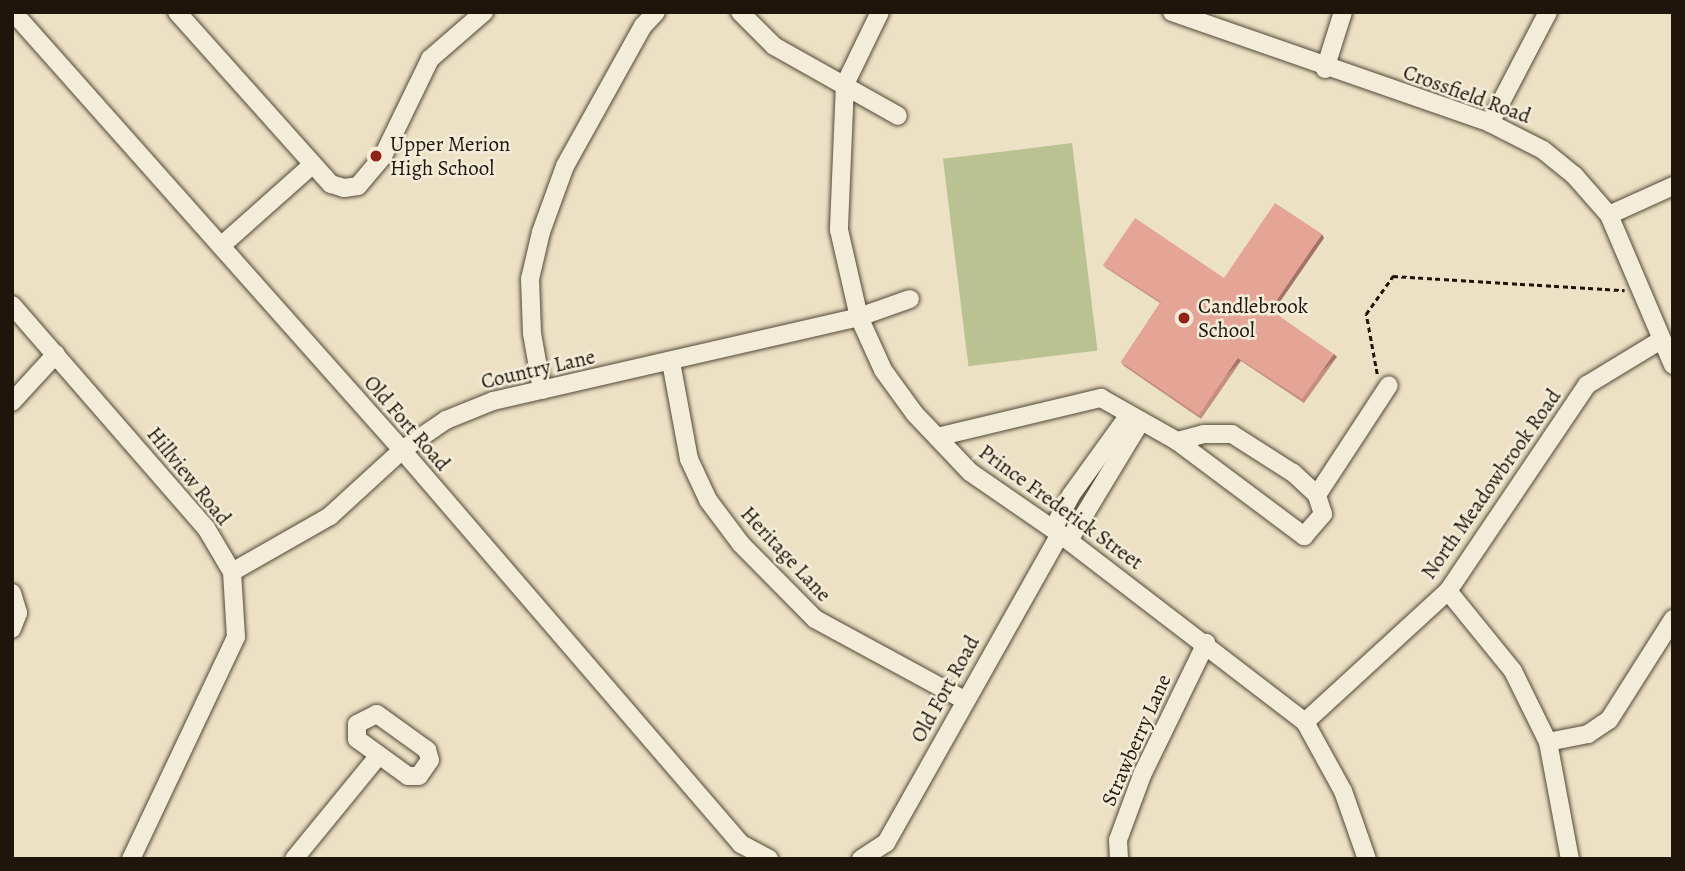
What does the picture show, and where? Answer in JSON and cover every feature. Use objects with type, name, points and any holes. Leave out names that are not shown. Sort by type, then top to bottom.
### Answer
[{"type":"street","name":"Old Fort Road","points":[[13,12],[402,450],[741,844],[769,859]]},
{"type":"street","points":[[177,12],[331,184],[344,188],[364,181],[383,156],[430,60],[484,12]]},
{"type":"street","points":[[542,390],[532,333],[530,279],[541,232],[565,166],[643,26],[656,12]]},
{"type":"street","points":[[740,12],[774,46],[898,116]]},
{"type":"street","name":"Prince Frederick Street","points":[[880,12],[845,84],[839,230],[859,317],[883,370],[937,437],[971,472],[1061,534],[1206,643],[1305,722],[1343,791],[1367,859]]},
{"type":"street","name":"Crossfield Road","points":[[1172,12],[1325,69],[1490,123],[1543,150],[1574,175],[1609,215],[1673,365]]},
{"type":"street","points":[[1325,69],[1343,12]]},
{"type":"street","points":[[1490,123],[1548,12]]},
{"type":"street","points":[[221,246],[313,164]]},
{"type":"street","points":[[1609,215],[1673,186]]},
{"type":"street","name":"Country Lane","points":[[232,572],[330,516],[402,450],[446,420],[493,401],[859,317],[910,299]]},
{"type":"street","name":"Hillview Road","points":[[12,305],[206,528],[232,572],[236,637],[131,859]]},
{"type":"street","name":"North Meadowbrook Road","points":[[1305,722],[1447,591],[1587,385],[1661,340]]},
{"type":"street","points":[[12,402],[56,354]]},
{"type":"street","name":"Heritage Lane","points":[[671,362],[690,459],[708,500],[741,544],[815,619],[964,700]]},
{"type":"street","points":[[1317,495],[1390,385]]},
{"type":"street","points":[[937,437],[1101,398],[1177,441],[1304,536],[1323,514],[1317,495],[1232,433],[1177,441]]},
{"type":"street","name":"Old Fort Road","points":[[861,859],[886,843],[964,700],[1061,534],[1135,418]]},
{"type":"street","points":[[1447,591],[1513,671],[1548,742],[1570,859]]},
{"type":"street","points":[[12,593],[18,613],[12,629]]},
{"type":"street","points":[[1548,742],[1588,734],[1609,720],[1673,619]]},
{"type":"street","name":"Strawberry Lane","points":[[1119,859],[1118,840],[1142,775],[1206,643]]},
{"type":"street","points":[[293,859],[379,755]]},
{"type":"path","points":[[1390,385],[1377,377],[1366,314],[1393,276],[1626,290],[1639,286]]},
{"type":"green space","points":[[1072,143],[1097,350],[968,366],[943,159]]},
{"type":"building","points":[[1275,203],[1322,234],[1270,310],[1334,354],[1302,399],[1238,358],[1199,415],[1121,362],[1161,302],[1103,265],[1135,218],[1224,278]]},
{"type":"place","name":"Upper Merion High School","points":[[376,156]]},
{"type":"place","name":"Candlebrook School","points":[[1184,318]]}]
